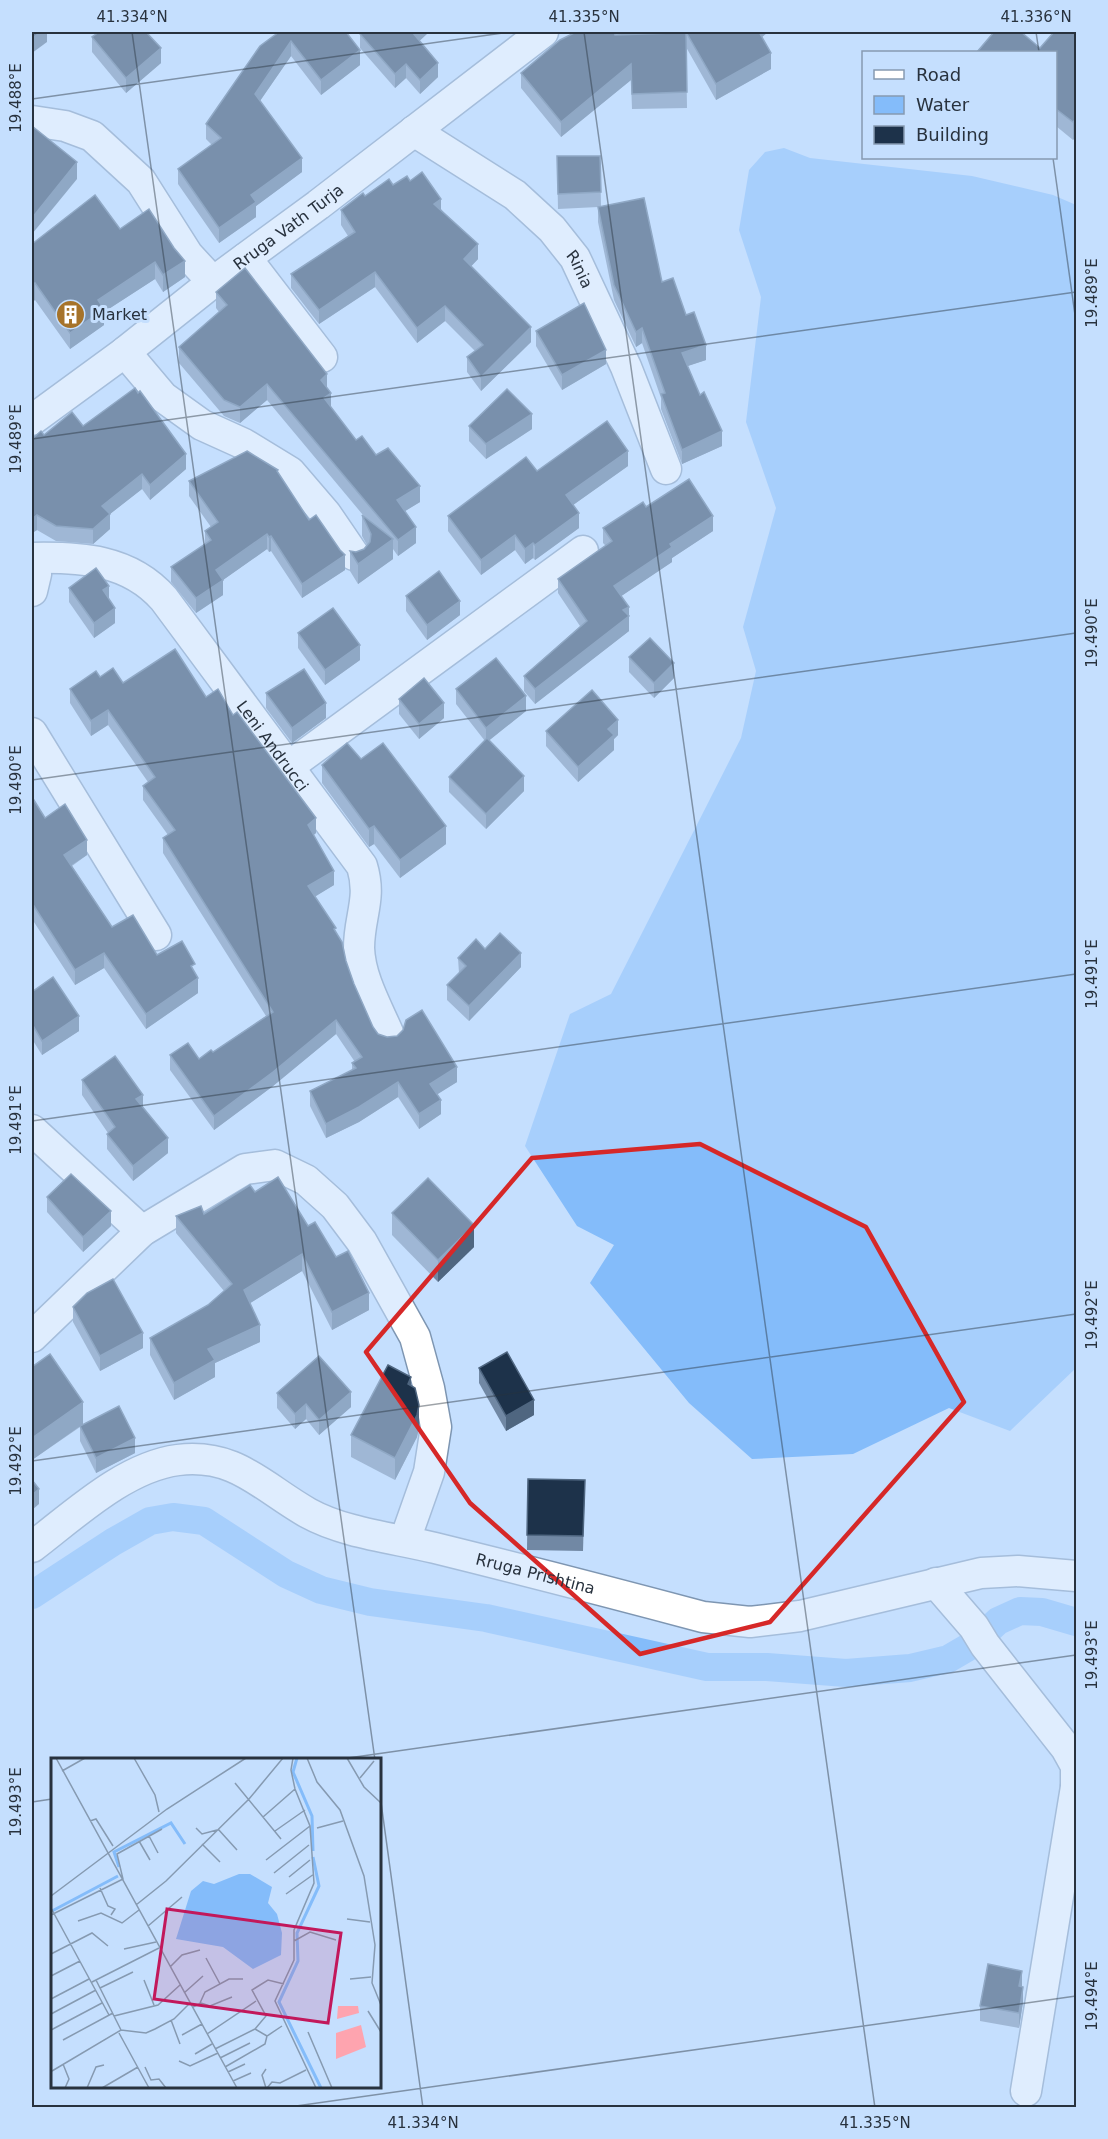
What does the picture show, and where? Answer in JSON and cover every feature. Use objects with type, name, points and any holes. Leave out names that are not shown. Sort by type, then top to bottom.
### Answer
[{"type":"street","name":"Rruga Vath Turja","points":[[32,420],[125,352],[213,282],[543,32]]},
{"type":"street","points":[[32,121],[65,126],[92,136],[141,181],[188,255],[213,282]]},
{"type":"street","name":"Rinia","points":[[414,131],[515,195],[552,229],[575,258],[626,367],[666,469]]},
{"type":"street","points":[[246,258],[322,357]]},
{"type":"street","points":[[125,352],[163,397],[202,424],[244,444],[290,472],[326,514],[354,555]]},
{"type":"street","points":[[288,767],[583,551]]},
{"type":"street","name":"Leni Andrucci","points":[[32,558],[76,557],[137,576],[154,587],[362,866],[367,882],[359,946],[360,964],[389,1035]]},
{"type":"street","points":[[32,567],[36,574],[32,591]]},
{"type":"street","points":[[32,733],[156,934]]},
{"type":"street","points":[[32,1130],[142,1231]]},
{"type":"street","points":[[32,1338],[142,1231],[245,1169],[275,1165],[306,1180],[335,1206],[362,1242],[414,1337],[429,1388],[436,1427],[429,1472],[405,1540]]},
{"type":"street","name":"Rruga Prishtina","points":[[32,1547],[114,1485],[139,1473],[177,1460],[209,1459],[245,1471],[309,1513],[335,1525],[405,1540],[702,1617],[750,1622],[800,1616],[981,1573],[1018,1571],[1077,1576]]},
{"type":"street","points":[[936,1583],[1066,1748],[1076,1766],[1077,1786],[1026,2091]]},
{"type":"highlighted area","points":[[700,1144],[866,1227],[964,1402],[770,1622],[640,1654],[470,1503],[366,1352],[532,1158]]},
{"type":"water","points":[[784,148],[810,158],[972,176],[1053,195],[1076,205],[1076,1368],[1010,1431],[949,1408],[853,1454],[752,1459],[689,1403],[590,1283],[614,1245],[577,1226],[525,1146],[570,1014],[611,994],[741,738],[756,671],[743,627],[776,508],[746,422],[761,297],[739,230],[749,170],[765,152]]},
{"type":"building","points":[[32,32],[41,32],[32,38]]},
{"type":"building","points":[[99,32],[146,32],[161,48],[126,78],[92,37]]},
{"type":"building","points":[[279,32],[346,32],[360,50],[321,80],[291,41],[255,94],[302,158],[251,195],[256,202],[219,228],[178,169],[221,138],[206,124],[260,46]]},
{"type":"building","points":[[363,32],[414,32],[438,63],[420,80],[406,64],[395,74],[360,34]]},
{"type":"building","points":[[576,32],[614,32],[615,35],[686,32],[687,92],[632,94],[631,64],[561,122],[521,73],[560,40]]},
{"type":"building","points":[[686,32],[759,32],[771,53],[716,84]]},
{"type":"building","points":[[994,32],[1021,32],[1040,48],[1054,32],[1077,32],[1077,118],[1073,122],[1057,110],[1057,51],[978,51]]},
{"type":"building","points":[[32,126],[77,162],[32,218]]},
{"type":"building","points":[[557,156],[600,156],[601,192],[558,194]]},
{"type":"building","points":[[422,172],[441,199],[434,204],[478,244],[464,259],[531,327],[481,377],[467,357],[483,345],[445,306],[417,328],[375,272],[319,310],[291,274],[355,232],[341,210],[363,193],[365,196],[389,179],[393,185],[407,176],[410,181]]},
{"type":"building","points":[[95,195],[120,229],[149,209],[185,261],[163,275],[155,262],[98,300],[104,309],[70,333],[35,283],[32,286],[32,244]]},
{"type":"building","points":[[644,198],[662,282],[673,278],[686,315],[694,312],[706,345],[682,353],[700,395],[704,392],[722,431],[682,450],[661,394],[665,393],[642,328],[636,332],[614,285],[598,207]]},
{"type":"building","points":[[245,268],[327,374],[321,380],[331,393],[324,398],[356,440],[362,436],[376,455],[388,448],[420,486],[397,500],[416,527],[398,540],[267,384],[240,407],[224,400],[179,347],[227,305],[216,292]]},
{"type":"building","points":[[584,303],[606,350],[562,375],[536,331]]},
{"type":"building","points":[[135,388],[138,393],[140,391],[186,454],[150,485],[142,474],[102,506],[110,514],[93,529],[56,526],[37,515],[32,519],[32,439],[41,431],[44,435],[72,412],[83,426]]},
{"type":"building","points":[[507,389],[532,414],[486,444],[469,426]]},
{"type":"building","points":[[607,421],[628,451],[566,495],[579,513],[535,545],[533,543],[525,549],[515,535],[481,560],[448,516],[526,457],[537,471]]},
{"type":"building","points":[[247,451],[278,470],[309,520],[316,515],[345,555],[302,584],[271,536],[267,534],[216,570],[223,580],[196,598],[171,567],[211,540],[205,531],[218,522],[189,481]]},
{"type":"building","points":[[689,479],[713,516],[670,544],[672,547],[614,586],[629,607],[623,610],[629,616],[535,689],[524,676],[587,621],[558,579],[612,541],[603,528],[643,502],[646,507]]},
{"type":"building","points":[[362,515],[393,539],[358,564],[350,551],[356,552],[364,549],[370,542],[371,534]]},
{"type":"building","points":[[96,568],[109,586],[103,590],[115,608],[94,623],[69,588]]},
{"type":"building","points":[[439,571],[460,601],[427,625],[406,596]]},
{"type":"building","points":[[333,608],[360,645],[325,670],[298,633]]},
{"type":"building","points":[[650,638],[674,663],[654,683],[629,657]]},
{"type":"building","points":[[175,649],[206,697],[218,689],[233,715],[237,712],[316,818],[308,825],[334,871],[308,886],[336,928],[334,929],[342,942],[354,984],[373,1027],[378,1034],[387,1037],[397,1036],[403,1030],[406,1020],[422,1010],[457,1067],[430,1084],[441,1100],[419,1114],[398,1082],[359,1107],[326,1124],[310,1091],[356,1068],[352,1063],[362,1057],[336,1020],[273,1072],[214,1116],[170,1055],[188,1043],[199,1059],[273,1012],[163,838],[175,830],[143,786],[155,777],[108,710],[91,721],[70,689],[96,671],[100,677],[113,668],[123,683]]},
{"type":"building","points":[[496,658],[526,696],[486,728],[456,689]]},
{"type":"building","points":[[304,669],[326,703],[292,728],[266,693]]},
{"type":"building","points":[[424,678],[444,703],[419,724],[399,699]]},
{"type":"building","points":[[592,690],[618,720],[608,729],[614,735],[578,767],[546,731]]},
{"type":"building","points":[[487,738],[524,776],[486,814],[449,777]]},
{"type":"building","points":[[347,743],[361,759],[383,743],[446,826],[400,860],[374,826],[369,829],[322,765]]},
{"type":"building","points":[[32,797],[45,818],[65,804],[87,840],[64,855],[112,927],[133,915],[157,955],[182,941],[195,964],[191,966],[198,978],[146,1014],[104,953],[75,970],[32,903]]},
{"type":"building","points":[[500,933],[521,953],[469,1006],[447,985],[466,966],[458,958],[476,939],[485,949]]},
{"type":"building","points":[[53,977],[79,1016],[42,1041],[32,1024],[32,992]]},
{"type":"building","points":[[115,1056],[143,1095],[136,1099],[168,1138],[133,1166],[107,1134],[115,1127],[82,1080]]},
{"type":"building","points":[[71,1174],[111,1211],[83,1237],[47,1197]]},
{"type":"building","points":[[278,1177],[308,1226],[315,1222],[336,1257],[348,1251],[369,1293],[332,1312],[302,1254],[244,1290],[260,1325],[208,1349],[215,1360],[174,1383],[150,1338],[208,1305],[232,1284],[176,1216],[201,1206],[204,1214],[250,1185],[255,1192]]},
{"type":"building","points":[[428,1178],[474,1225],[438,1260],[392,1213]]},
{"type":"building","points":[[113,1279],[143,1333],[100,1356],[73,1307],[87,1293]]},
{"type":"building","points":[[507,1352],[534,1400],[506,1416],[479,1368]]},
{"type":"building","points":[[50,1354],[83,1402],[32,1438],[32,1367]]},
{"type":"building","points":[[319,1356],[351,1392],[319,1420],[306,1404],[295,1414],[277,1393]]},
{"type":"building","points":[[388,1365],[411,1377],[408,1384],[415,1388],[419,1405],[417,1415],[395,1458],[351,1435]]},
{"type":"building","points":[[119,1406],[135,1438],[96,1458],[80,1426]]},
{"type":"building","points":[[528,1479],[585,1480],[583,1536],[527,1535]]},
{"type":"building","points":[[32,1480],[39,1489],[32,1495]]},
{"type":"building","points":[[988,1964],[1022,1971],[1019,1986],[1023,1987],[1019,2013],[980,2006]]},
{"type":"waterway","points":[[32,1595],[113,1542],[150,1521],[173,1517],[204,1521],[286,1574],[321,1590],[370,1602],[486,1618],[707,1667],[767,1667],[846,1673],[910,1668],[948,1659],[972,1645],[998,1621],[1020,1611],[1042,1612],[1076,1622]]},
{"type":"place","name":"Market","points":[[71,314]]}]
